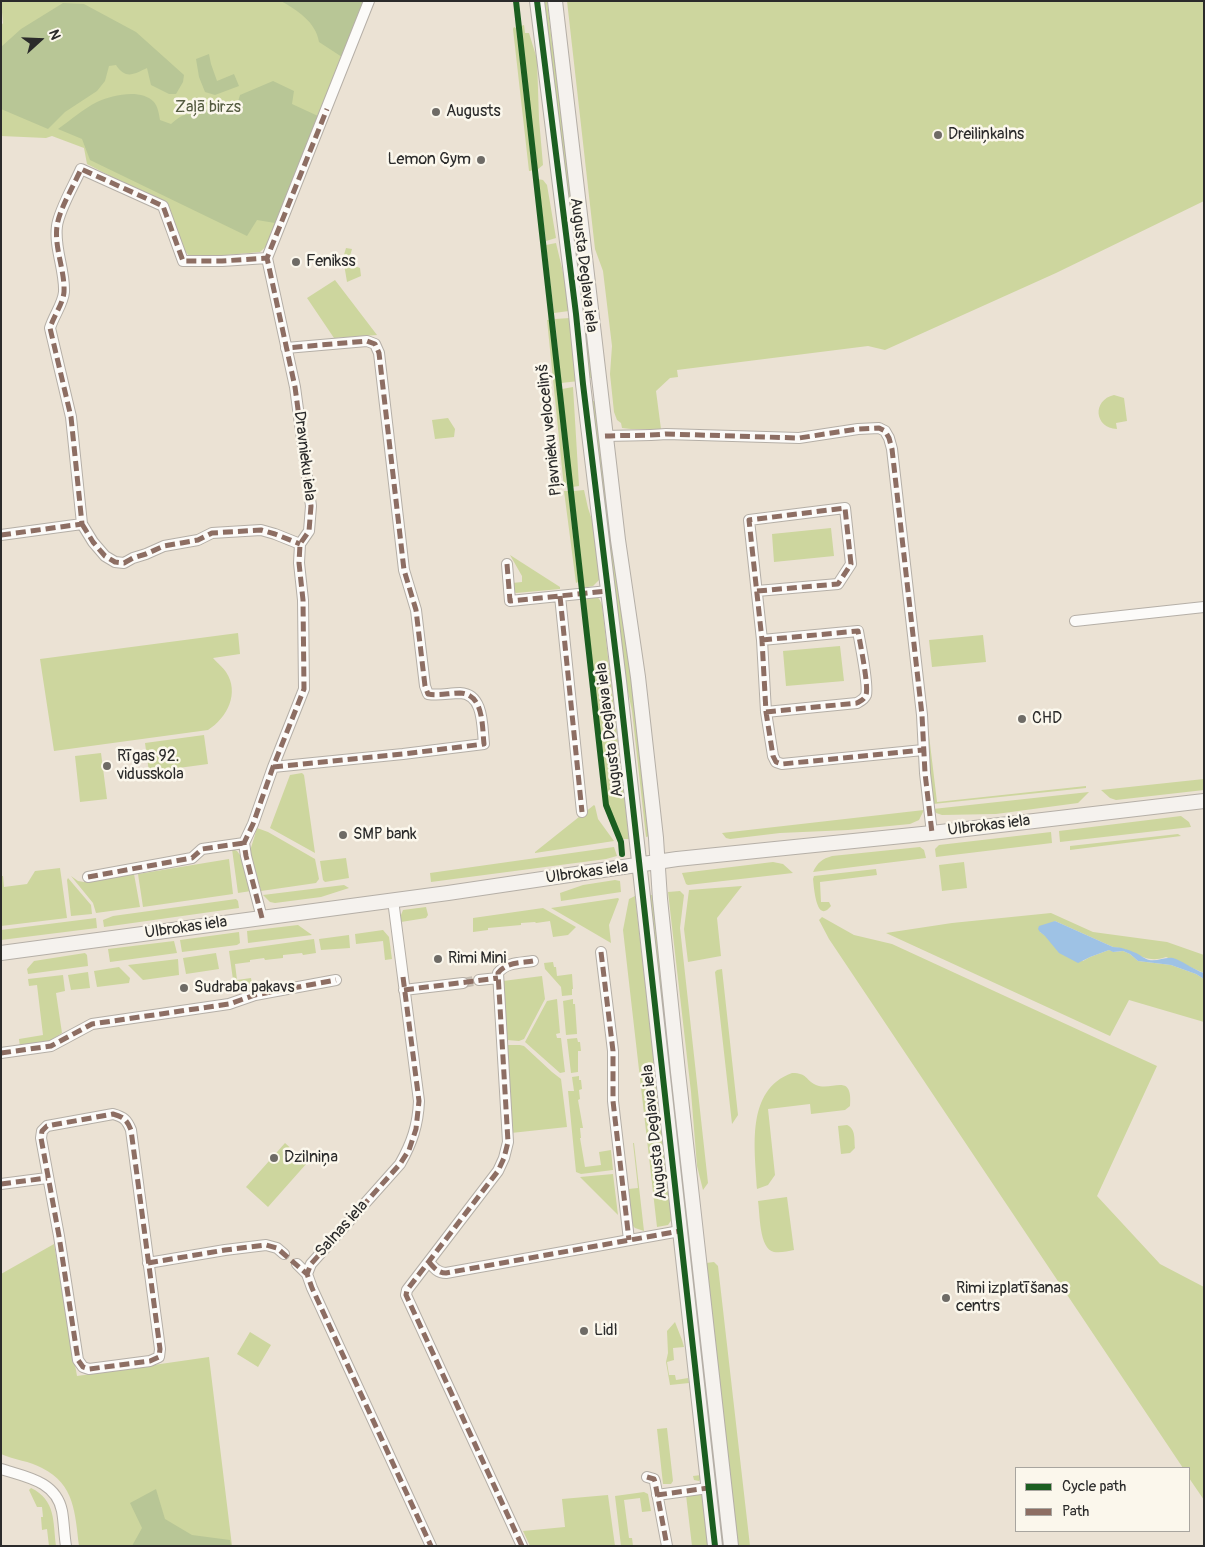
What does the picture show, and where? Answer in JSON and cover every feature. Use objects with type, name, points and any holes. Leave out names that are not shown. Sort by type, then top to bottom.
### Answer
[{"type":"main road","name":"Augusta Deglava iela","points":[[536,1],[572,278],[640,865],[715,1546]]},
{"type":"main road","name":"Augusta Deglava iela","points":[[556,1],[605,436],[638,677],[678,1072],[731,1546]]},
{"type":"main road","name":"Ulbrokas iela","points":[[1,953],[658,862],[932,833],[1204,801]]},
{"type":"street","points":[[300,544],[261,530],[221,532],[212,533],[198,540],[164,546],[124,563],[115,562],[104,556],[93,542],[82,524],[71,417],[50,328],[62,300],[64,290],[57,243],[57,226],[81,169],[163,206],[183,260],[222,261],[267,258],[369,1]]},
{"type":"street","name":"Dravnieku iela","points":[[244,843],[304,690],[304,616],[299,563],[300,544],[309,531],[311,506],[295,388],[267,258]]},
{"type":"street","points":[[273,768],[484,744],[481,712],[472,697],[461,693],[437,696],[428,694],[425,686],[416,610],[404,570],[379,354],[375,344],[367,341],[286,348]]},
{"type":"street","points":[[605,436],[666,434],[799,438],[871,428],[879,428],[885,431],[890,438],[893,458],[922,715],[923,750],[932,833]]},
{"type":"street","points":[[757,591],[838,584],[852,564],[845,508],[749,520],[762,640],[766,712],[773,756],[776,762],[782,764],[923,750]]},
{"type":"street","points":[[1,535],[82,524]]},
{"type":"street","points":[[507,564],[510,601],[608,591]]},
{"type":"street","points":[[560,596],[582,812]]},
{"type":"street","points":[[1075,621],[1204,607]]},
{"type":"street","points":[[762,640],[858,631],[866,684],[866,694],[863,700],[856,703],[766,712]]},
{"type":"street","points":[[88,877],[192,858],[202,849],[244,843],[262,918]]},
{"type":"street","name":"Salnas iela","points":[[393,900],[419,1101],[416,1129],[400,1164],[311,1264],[308,1274],[324,1316],[430,1546]]},
{"type":"street","points":[[601,952],[613,1051],[613,1101],[630,1240]]},
{"type":"street","points":[[522,1546],[406,1295],[407,1290],[498,1171],[506,1153],[508,1142],[498,972],[505,966],[534,962]]},
{"type":"street","points":[[479,980],[498,978]]},
{"type":"street","points":[[1,1054],[51,1046],[92,1024],[229,1004],[255,995],[336,980]]},
{"type":"street","points":[[404,990],[463,983]]},
{"type":"street","points":[[113,1114],[123,1116],[128,1122],[132,1130],[148,1263],[160,1357],[150,1361],[89,1369],[83,1367],[78,1360],[59,1236],[41,1138],[42,1131],[47,1126],[113,1114]]},
{"type":"street","points":[[1,1184],[47,1178]]},
{"type":"street","points":[[429,1262],[439,1272],[446,1273],[680,1231]]},
{"type":"street","points":[[148,1263],[266,1245],[277,1248],[284,1254]]},
{"type":"street","points":[[297,1264],[308,1274]]},
{"type":"street","points":[[1,1469],[41,1482],[56,1494],[62,1509],[66,1546]]},
{"type":"street","points":[[647,1477],[654,1479],[655,1482],[667,1546]]},
{"type":"street","points":[[657,1495],[708,1488]]},
{"type":"green space","name":"Zaļā birzs","points":[[1,1],[365,1],[271,242],[260,252],[194,258],[188,255],[180,243],[166,205],[87,164],[84,148],[52,136],[46,138],[1,136],[1,26],[3,23]]},
{"type":"green space","points":[[281,1],[364,1],[342,57],[319,42],[314,28],[305,17]]},
{"type":"green space","points":[[543,1],[547,1],[552,43],[561,84],[593,378],[589,378]]},
{"type":"green space","points":[[567,1],[1204,1],[1204,201],[1056,273],[885,350],[868,346],[677,370],[678,377],[670,378],[656,391],[661,429],[622,428],[614,412],[610,374],[612,346],[603,271],[595,249]]},
{"type":"green space","points":[[63,3],[84,4],[136,32],[184,75],[183,82],[176,94],[169,94],[151,85],[147,68],[134,74],[127,74],[123,73],[116,65],[109,66],[105,81],[97,91],[65,112],[48,129],[1,109],[1,47],[21,29]]},
{"type":"green space","points":[[524,25],[525,33],[529,33],[537,59],[543,165],[537,170],[521,26]]},
{"type":"green space","points":[[514,27],[516,28],[531,171],[529,171]]},
{"type":"green space","points":[[209,54],[217,81],[234,74],[239,86],[215,95],[205,92],[199,77],[196,59]]},
{"type":"green space","points":[[273,81],[294,91],[292,104],[318,116],[275,223],[257,220],[247,236],[90,160],[82,139],[58,129],[92,105],[103,99],[118,95],[134,94],[148,98],[154,102],[160,120],[171,124],[183,115],[198,115],[219,102],[236,108],[240,95]]},
{"type":"green space","points":[[538,179],[543,180],[547,185],[556,238],[546,241]]},
{"type":"green space","points":[[556,243],[567,289],[569,311],[554,313],[546,245]]},
{"type":"green space","points":[[346,248],[352,249],[348,263],[360,268],[361,276],[347,282],[343,258]]},
{"type":"green space","points":[[335,280],[377,335],[334,338],[307,298]]},
{"type":"green space","points":[[570,318],[579,381],[561,383],[555,319]]},
{"type":"green space","points":[[547,320],[550,320],[567,487],[564,488]]},
{"type":"green space","points":[[573,387],[579,486],[572,487],[562,389]]},
{"type":"green space","points":[[1114,395],[1124,398],[1127,421],[1116,423],[1117,429],[1104,424],[1100,419],[1099,413],[1102,402]]},
{"type":"green space","points":[[591,401],[595,401],[631,665],[650,836],[646,837],[632,711],[622,663]]},
{"type":"green space","points":[[448,418],[455,429],[454,437],[435,439],[432,420]]},
{"type":"green space","points":[[584,490],[593,523],[600,579],[593,586],[583,588],[572,494],[574,491]]},
{"type":"green space","points":[[564,491],[568,491],[578,582],[576,583]]},
{"type":"green space","points":[[831,528],[834,556],[774,562],[772,534]]},
{"type":"green space","points":[[510,555],[560,587],[560,589],[516,593],[512,590],[512,583],[522,582],[522,576]]},
{"type":"green space","points":[[584,596],[596,596],[602,605],[629,839],[623,839],[608,805]]},
{"type":"green space","points":[[238,633],[240,654],[213,658],[225,670],[232,688],[226,712],[208,730],[54,751],[40,659]]},
{"type":"green space","points":[[983,635],[986,662],[932,667],[929,640]]},
{"type":"green space","points":[[840,646],[844,681],[786,686],[783,651]]},
{"type":"green space","points":[[926,727],[928,727],[937,802],[1086,786],[1086,788],[933,804]]},
{"type":"green space","points":[[204,735],[208,764],[149,772],[145,743]]},
{"type":"green space","points":[[101,753],[107,799],[80,802],[75,756]]},
{"type":"green space","points":[[302,773],[304,775],[315,853],[270,828],[290,775]]},
{"type":"green space","points":[[1204,779],[1204,790],[1116,800],[1110,798],[1101,790]]},
{"type":"green space","points":[[1089,792],[1078,803],[996,814],[942,815],[936,813],[933,809]]},
{"type":"green space","points":[[594,805],[598,819],[614,841],[535,853],[535,852]]},
{"type":"green space","points":[[924,810],[919,820],[910,824],[848,830],[780,833],[730,839],[726,838],[722,833]]},
{"type":"green space","points":[[1181,816],[1189,822],[1191,827],[1060,842],[1059,831]]},
{"type":"green space","points":[[257,828],[268,832],[315,859],[319,879],[316,883],[261,891],[250,851]]},
{"type":"green space","points":[[1051,832],[1052,843],[936,857],[935,849],[939,845]]},
{"type":"green space","points":[[1178,834],[1181,836],[1070,850],[1070,846]]},
{"type":"green space","points":[[614,847],[617,856],[606,859],[431,882],[430,873]]},
{"type":"green space","points":[[920,847],[924,850],[926,858],[813,872],[821,861],[832,856]]},
{"type":"green space","points":[[232,849],[240,855],[251,891],[238,893]]},
{"type":"green space","points":[[346,858],[349,878],[325,882],[320,861]]},
{"type":"green space","points":[[229,859],[233,894],[143,907],[138,874]]},
{"type":"green space","points":[[773,862],[783,864],[793,873],[688,885],[682,873]]},
{"type":"green space","points":[[964,862],[967,888],[942,891],[939,865]]},
{"type":"green space","points":[[60,868],[67,918],[1,926],[1,876],[3,876],[4,887],[27,884],[35,871]]},
{"type":"green space","points":[[876,869],[877,875],[820,882],[821,902],[829,902],[831,906],[826,911],[822,911],[819,908],[815,896],[814,876]]},
{"type":"green space","points":[[134,874],[140,907],[96,913],[93,903],[71,876],[78,881],[84,882]]},
{"type":"green space","points":[[68,878],[91,905],[92,914],[71,916]]},
{"type":"green space","points":[[615,880],[620,881],[621,892],[561,901],[560,893],[583,885]]},
{"type":"green space","points":[[344,885],[349,888],[321,897],[275,903],[270,902],[263,895]]},
{"type":"green space","points":[[742,886],[717,918],[721,956],[688,962],[684,929],[689,890]]},
{"type":"green space","points":[[680,891],[684,895],[680,928],[708,1183],[703,1190],[697,1166],[691,1092],[668,892]]},
{"type":"green space","points":[[648,895],[652,895],[665,1017],[675,1062],[692,1248],[687,1249]]},
{"type":"green space","points":[[635,896],[672,1219],[668,1225],[657,1227],[623,930],[629,899]]},
{"type":"green space","points":[[618,898],[609,925],[611,943],[551,908]]},
{"type":"green space","points":[[236,899],[239,908],[104,927],[103,920],[113,916]]},
{"type":"green space","points":[[426,907],[428,915],[426,918],[401,922],[403,910]]},
{"type":"green space","points":[[543,908],[576,927],[568,935],[553,937],[550,921],[521,923],[521,925],[488,928],[488,930],[473,932],[473,918]]},
{"type":"green space","points":[[1051,913],[1093,932],[1167,942],[1204,955],[1204,973],[1166,957],[1158,959],[1145,958],[1121,948],[1113,947],[1055,921],[1040,932],[1083,961],[1109,950],[1114,952],[1123,951],[1138,961],[1171,965],[1196,974],[1204,979],[1204,1022],[1129,1000],[1110,1036],[886,933],[952,923]]},
{"type":"green space","points":[[822,917],[854,935],[892,944],[1157,1066],[1097,1196],[1160,1264],[1204,1287],[1204,1500],[1190,1479],[1190,1467],[1182,1467],[829,939],[819,920]]},
{"type":"green space","points":[[96,918],[97,928],[1,940],[1,930]]},
{"type":"green space","points":[[298,925],[312,935],[248,943],[247,931]]},
{"type":"green space","points":[[383,930],[389,937],[392,959],[385,960],[383,941],[356,944],[355,934]]},
{"type":"green space","points":[[239,932],[240,943],[237,945],[182,952],[180,940]]},
{"type":"green space","points":[[349,935],[350,948],[321,950],[319,939]]},
{"type":"green space","points":[[314,939],[316,953],[283,955],[283,958],[265,960],[264,958],[235,964],[237,980],[251,978],[252,984],[234,987],[229,951]]},
{"type":"green space","points":[[174,941],[177,953],[110,962],[108,949]]},
{"type":"green space","points":[[85,953],[88,966],[28,974],[27,969],[34,961]]},
{"type":"green space","points":[[216,953],[219,969],[186,974],[183,958]]},
{"type":"green space","points":[[178,959],[179,975],[143,980],[128,965]]},
{"type":"green space","points":[[553,962],[554,967],[556,967],[557,976],[572,974],[572,995],[562,996],[561,987],[545,969],[544,963]]},
{"type":"green space","points":[[119,967],[130,978],[129,983],[97,987],[94,971]]},
{"type":"green space","points":[[722,969],[738,1115],[732,1124],[715,972]]},
{"type":"green space","points":[[88,972],[90,988],[71,990],[68,975]]},
{"type":"green space","points":[[63,975],[65,991],[56,993],[62,1033],[46,1043],[20,1047],[19,1039],[43,1035],[37,985],[29,986],[28,979]]},
{"type":"green space","points":[[542,976],[545,999],[524,1039],[519,1041],[507,1040],[503,981]]},
{"type":"green space","points":[[557,999],[560,1033],[556,1034],[557,1038],[561,1038],[565,1072],[560,1073],[525,1042],[547,1001]]},
{"type":"green space","points":[[573,999],[577,1034],[566,1035],[563,1001]]},
{"type":"green space","points":[[577,1038],[578,1042],[580,1042],[581,1051],[578,1051],[578,1072],[571,1073],[567,1039]]},
{"type":"green space","points":[[507,1045],[524,1046],[561,1079],[567,1127],[511,1133]]},
{"type":"green space","points":[[792,1073],[804,1075],[816,1085],[845,1086],[850,1095],[850,1106],[845,1110],[811,1114],[810,1104],[768,1109],[775,1175],[768,1185],[757,1189],[755,1139],[756,1122],[760,1107],[766,1093],[777,1081]]},
{"type":"green space","points":[[579,1076],[582,1089],[579,1090],[580,1099],[578,1100],[583,1128],[580,1128],[580,1138],[585,1167],[601,1165],[599,1152],[611,1150],[613,1170],[581,1174],[576,1172],[568,1091],[574,1091],[572,1077]]},
{"type":"green space","points":[[847,1125],[852,1129],[855,1148],[850,1153],[841,1154],[838,1126]]},
{"type":"green space","points":[[285,1143],[307,1163],[268,1207],[246,1187]]},
{"type":"green space","points":[[633,1143],[644,1231],[632,1225],[628,1189],[638,1188]]},
{"type":"green space","points":[[613,1174],[618,1215],[580,1177]]},
{"type":"green space","points":[[787,1197],[794,1250],[774,1252],[765,1245],[758,1201]]},
{"type":"green space","points":[[54,1244],[77,1376],[209,1357],[232,1546],[79,1546],[74,1511],[67,1491],[61,1482],[37,1466],[1,1454],[1,1274]]},
{"type":"green space","points":[[714,1262],[718,1266],[750,1546],[737,1546],[706,1263]]},
{"type":"green space","points":[[689,1265],[694,1265],[725,1546],[721,1546]]},
{"type":"green space","points":[[675,1322],[684,1347],[673,1348],[674,1360],[667,1362],[669,1375],[675,1375],[676,1380],[688,1378],[689,1383],[670,1385],[666,1362],[668,1353],[667,1331]]},
{"type":"green space","points":[[250,1332],[271,1345],[258,1367],[237,1354]]},
{"type":"green space","points":[[689,1383],[691,1383],[702,1477],[699,1481],[694,1480],[693,1476],[701,1475]]},
{"type":"green space","points":[[667,1428],[673,1481],[671,1484],[663,1484],[657,1429]]},
{"type":"green space","points":[[31,1488],[39,1493],[49,1505],[52,1512],[56,1546],[49,1546],[47,1529],[42,1530],[42,1507],[37,1507],[29,1490]]},
{"type":"green space","points":[[156,1489],[165,1519],[192,1535],[230,1540],[231,1546],[132,1546],[142,1528],[130,1503]]},
{"type":"green space","points":[[644,1492],[648,1494],[651,1511],[642,1512],[640,1498],[624,1500],[629,1538],[632,1538],[633,1546],[621,1546],[615,1496]]},
{"type":"green space","points":[[700,1494],[704,1496],[710,1546],[692,1546],[686,1495]]},
{"type":"green space","points":[[608,1495],[615,1546],[530,1546],[523,1531],[565,1527],[562,1499]]},
{"type":"water","points":[[1055,921],[1113,947],[1131,951],[1149,960],[1176,959],[1204,973],[1204,979],[1171,965],[1138,961],[1123,951],[1113,952],[1109,950],[1078,963],[1059,953],[1038,929],[1039,926]]},
{"type":"tunnel","points":[[463,983],[479,980]]},
{"type":"marked path","points":[[262,918],[244,843],[304,689],[303,600],[299,563],[300,544],[309,531],[311,506],[295,387],[267,258],[327,109]]},
{"type":"marked path","points":[[1,535],[82,524],[71,417],[50,328],[64,292],[56,234],[58,220],[81,169],[163,206],[183,261],[267,258]]},
{"type":"marked path","points":[[273,767],[484,744],[482,720],[478,705],[474,699],[460,693],[428,694],[425,686],[416,610],[404,570],[379,353],[375,344],[367,341],[286,348]]},
{"type":"marked path","points":[[605,436],[666,434],[799,438],[858,429],[879,428],[885,431],[892,449],[922,715],[925,773],[932,833]]},
{"type":"marked path","points":[[757,591],[838,584],[851,564],[845,508],[749,520],[762,640],[766,712],[773,756],[776,762],[782,764],[923,750]]},
{"type":"marked path","points":[[82,524],[93,542],[105,556],[115,562],[124,563],[164,546],[198,540],[212,533],[261,530],[300,544]]},
{"type":"marked path","points":[[507,564],[510,601],[608,591]]},
{"type":"marked path","points":[[560,596],[582,812]]},
{"type":"marked path","points":[[762,640],[858,631],[867,690],[863,699],[857,703],[766,712]]},
{"type":"marked path","points":[[88,877],[192,858],[202,849],[244,843]]},
{"type":"marked path","points":[[601,952],[613,1051],[613,1101],[629,1240]]},
{"type":"marked path","points":[[522,1546],[406,1295],[407,1290],[498,1171],[504,1158],[508,1142],[498,973],[509,965],[533,961]]},
{"type":"marked path","points":[[403,977],[419,1101],[416,1129],[409,1150],[400,1164],[311,1264],[307,1274],[431,1546]]},
{"type":"marked path","points":[[404,990],[498,978]]},
{"type":"marked path","points":[[1,1053],[51,1046],[92,1024],[229,1004],[255,995],[336,980]]},
{"type":"marked path","points":[[113,1114],[125,1119],[131,1130],[160,1349],[159,1357],[150,1361],[89,1369],[83,1367],[78,1360],[59,1236],[41,1138],[42,1131],[47,1126],[113,1114]]},
{"type":"marked path","points":[[1,1184],[47,1178]]},
{"type":"marked path","points":[[429,1262],[438,1271],[446,1273],[680,1231]]},
{"type":"marked path","points":[[148,1263],[266,1245],[277,1248],[307,1274]]},
{"type":"marked path","points":[[647,1477],[654,1479],[655,1482],[667,1546]]},
{"type":"marked path","points":[[657,1495],[708,1488]]},
{"type":"cycle path","name":"Pļavnieku veloceliņš","points":[[516,1],[606,805],[621,842],[622,854]]},
{"type":"cycle path","points":[[537,1],[619,681],[715,1546]]},
{"type":"place","name":"Augusts","points":[[436,112]]},
{"type":"place","name":"Dreiliņkalns","points":[[938,135]]},
{"type":"place","name":"Lemon Gym","points":[[481,160]]},
{"type":"place","name":"Fenikss","points":[[296,262]]},
{"type":"place","name":"CHD","points":[[1022,719]]},
{"type":"place","name":"Rīgas 92. vidusskola","points":[[107,766]]},
{"type":"place","name":"SMP bank","points":[[343,835]]},
{"type":"place","name":"Rimi Mini","points":[[438,959]]},
{"type":"place","name":"Sudraba pakavs","points":[[184,988]]},
{"type":"place","name":"Dzilniņa","points":[[274,1158]]},
{"type":"place","name":"Rimi izplatīšanas centrs","points":[[946,1298]]},
{"type":"place","name":"Lidl","points":[[584,1331]]}]
